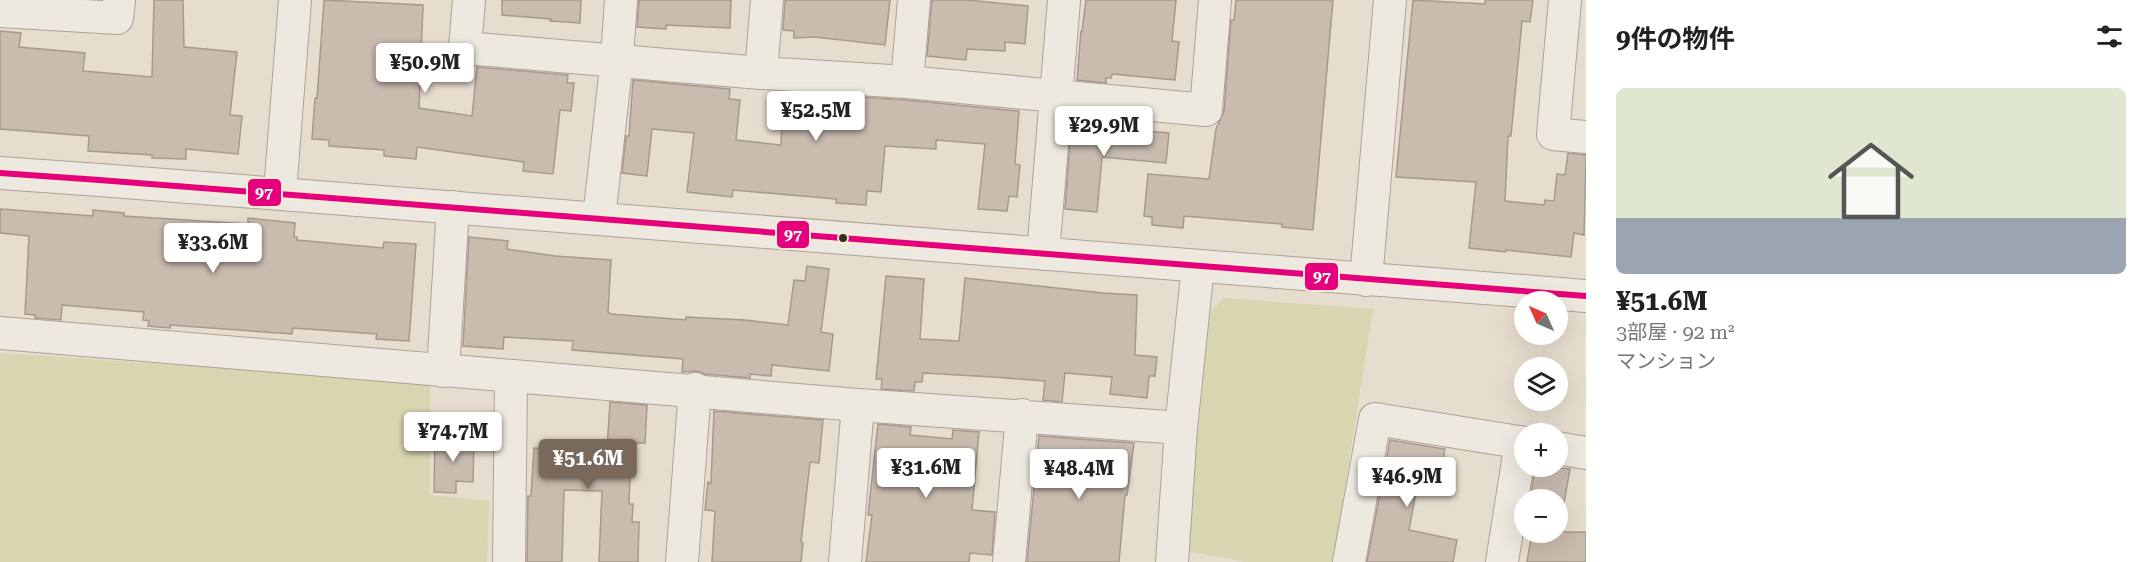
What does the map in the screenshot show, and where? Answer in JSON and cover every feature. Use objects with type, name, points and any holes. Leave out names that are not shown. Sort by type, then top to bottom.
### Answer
[{"type":"street","points":[[0,10],[117,18],[119,0]]},
{"type":"street","points":[[280,192],[295,0]]},
{"type":"street","points":[[469,0],[465,48],[617,59],[761,73],[907,82],[1206,110],[1215,0]]},
{"type":"street","points":[[599,218],[617,59],[621,0]]},
{"type":"street","points":[[761,73],[767,0]]},
{"type":"street","points":[[907,82],[914,0]]},
{"type":"street","points":[[1042,254],[1064,0]]},
{"type":"street","points":[[1366,280],[1390,0]]},
{"type":"street","points":[[1565,0],[1553,134],[1586,137]]},
{"type":"street","points":[[0,173],[280,192],[1586,296]]},
{"type":"street","points":[[442,371],[453,207]]},
{"type":"street","points":[[1172,562],[1181,428],[1198,266]]},
{"type":"street","points":[[0,333],[442,371],[696,389],[858,405],[1181,428]]},
{"type":"street","points":[[509,562],[511,376]]},
{"type":"street","points":[[682,562],[696,389]]},
{"type":"street","points":[[845,562],[858,405]]},
{"type":"street","points":[[1009,562],[1022,415]]},
{"type":"street","points":[[1349,562],[1375,419],[1514,442]]},
{"type":"street","points":[[1568,450],[1586,453]]},
{"type":"street","points":[[1502,562],[1516,477]]},
{"type":"shaded area","points":[[1224,298],[1373,309],[1333,562],[1246,562],[1186,551],[1210,312]]},
{"type":"shaded area","points":[[0,353],[430,385],[430,495],[489,501],[487,562],[0,562]]},
{"type":"building","points":[[154,0],[183,0],[184,47],[237,52],[230,115],[242,116],[238,154],[186,149],[186,159],[152,158],[152,155],[88,151],[89,136],[0,129],[0,31],[21,33],[19,47],[85,53],[83,71],[152,77]]},
{"type":"building","points":[[324,0],[423,5],[419,108],[472,116],[477,67],[568,75],[567,83],[574,83],[571,111],[560,110],[553,174],[523,171],[524,162],[417,147],[416,159],[384,156],[384,150],[329,146],[329,140],[312,139]]},
{"type":"building","points":[[502,0],[581,0],[580,23],[502,15]]},
{"type":"building","points":[[639,0],[731,0],[730,28],[666,25],[666,29],[637,27]]},
{"type":"building","points":[[785,0],[890,0],[885,45],[815,37],[794,38],[794,31],[783,30]]},
{"type":"building","points":[[932,0],[968,0],[1028,6],[1025,44],[1005,42],[1005,51],[967,49],[966,60],[927,56]]},
{"type":"building","points":[[1086,0],[1176,0],[1172,41],[1179,42],[1175,80],[1112,74],[1111,78],[1106,78],[1106,83],[1077,80]]},
{"type":"building","points":[[1236,0],[1333,0],[1313,230],[1282,227],[1282,224],[1184,216],[1183,228],[1152,225],[1152,217],[1144,216],[1148,174],[1209,179],[1216,129],[1224,111],[1231,20],[1234,20]]},
{"type":"building","points":[[1413,0],[1485,4],[1485,0],[1533,0],[1530,22],[1522,21],[1511,136],[1508,136],[1505,201],[1544,205],[1545,200],[1554,201],[1557,174],[1565,175],[1568,153],[1586,155],[1584,235],[1574,233],[1571,257],[1469,248],[1476,182],[1396,177]]},
{"type":"building","points":[[633,80],[730,89],[729,99],[740,100],[736,140],[781,145],[783,92],[906,100],[1019,111],[1015,164],[1020,165],[1017,197],[1009,196],[1007,211],[978,209],[985,144],[936,140],[936,149],[885,146],[881,192],[867,191],[866,205],[836,203],[836,199],[733,190],[732,197],[687,192],[694,133],[652,129],[647,176],[622,173],[626,136],[629,136]]},
{"type":"building","points":[[1072,116],[1101,118],[1100,127],[1169,133],[1166,163],[1102,157],[1097,212],[1065,209]]},
{"type":"building","points":[[0,209],[93,216],[93,210],[124,213],[124,216],[248,224],[248,218],[295,223],[294,237],[297,237],[297,240],[383,248],[384,242],[416,244],[409,341],[376,339],[377,334],[293,328],[292,334],[170,325],[170,328],[148,326],[149,321],[143,320],[144,312],[62,305],[61,320],[35,318],[35,315],[25,314],[29,236],[0,233]]},
{"type":"building","points":[[469,237],[508,241],[507,249],[555,256],[611,260],[608,312],[611,314],[686,320],[686,317],[745,320],[788,325],[794,280],[805,281],[807,266],[829,269],[821,332],[833,334],[829,371],[772,365],[771,376],[750,374],[750,378],[705,374],[697,371],[682,372],[683,359],[572,350],[573,341],[504,337],[503,349],[463,346]]},
{"type":"building","points":[[886,276],[924,279],[920,339],[959,341],[965,278],[1137,295],[1135,355],[1157,357],[1155,376],[1149,376],[1147,398],[1110,394],[1112,377],[1065,373],[1062,402],[1043,400],[1045,381],[993,377],[923,373],[922,382],[915,382],[914,391],[881,389],[882,379],[876,379]]},
{"type":"building","points":[[610,402],[647,405],[645,443],[631,443],[629,504],[633,504],[632,522],[639,522],[638,562],[599,562],[602,491],[564,490],[562,562],[527,562],[528,496],[531,496],[534,448],[601,451],[601,449],[607,449]]},
{"type":"building","points":[[714,411],[823,420],[819,463],[810,462],[801,562],[712,562],[715,511],[705,510],[708,482],[711,483]]},
{"type":"building","points":[[878,424],[911,427],[910,435],[952,439],[953,430],[979,432],[972,510],[995,512],[992,555],[970,553],[969,562],[866,562],[872,515],[868,515]]},
{"type":"building","points":[[1039,436],[1134,443],[1127,495],[1125,495],[1119,562],[1027,562]]},
{"type":"building","points":[[435,438],[474,439],[473,482],[456,481],[456,493],[434,492]]},
{"type":"building","points":[[1390,440],[1445,449],[1439,480],[1419,476],[1409,530],[1457,540],[1453,562],[1367,562]]},
{"type":"building","points":[[1568,469],[1570,469],[1566,489],[1532,489],[1534,477],[1568,477]]},
{"type":"building","points":[[1568,532],[1586,532],[1586,562],[1527,562],[1530,543],[1568,543]]},
{"type":"transit line","name":"97","points":[[0,173],[1586,296]]}]
